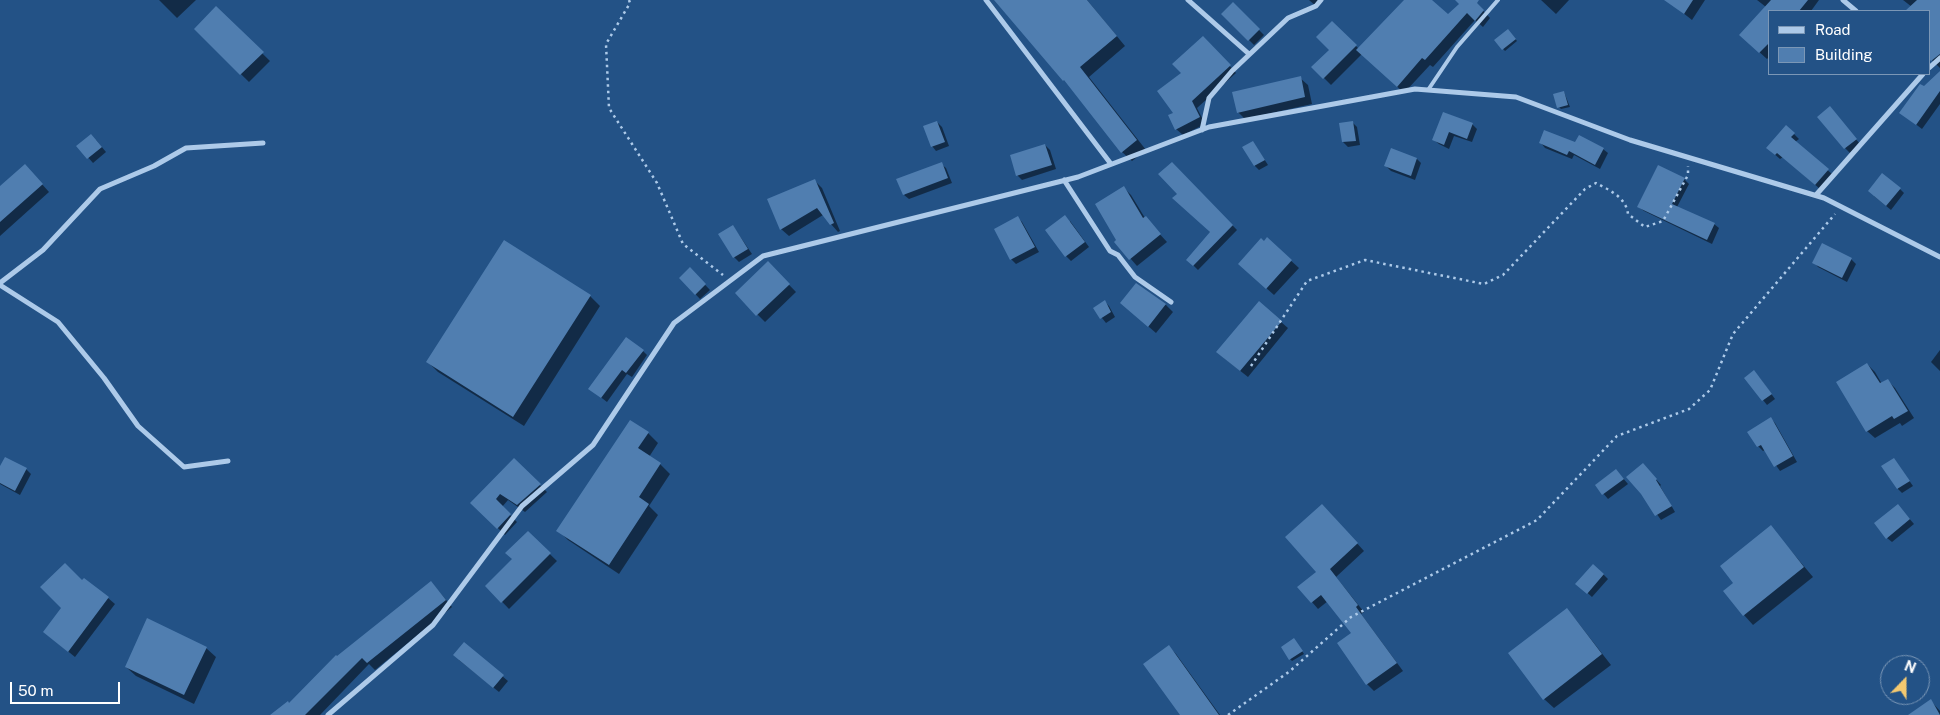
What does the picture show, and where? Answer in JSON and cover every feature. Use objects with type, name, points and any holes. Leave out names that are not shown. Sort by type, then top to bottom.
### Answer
[{"type":"street","points":[[986,0],[1110,164]]},
{"type":"street","points":[[1188,0],[1249,54]]},
{"type":"street","points":[[1202,130],[1209,98],[1249,54],[1288,18],[1316,6],[1321,0]]},
{"type":"street","points":[[1843,0],[1855,10]]},
{"type":"street","points":[[1930,67],[1940,58]]},
{"type":"street","points":[[1816,195],[1922,75]]},
{"type":"street","points":[[328,715],[433,625],[522,506],[593,445],[674,323],[763,256],[1064,180],[1209,127],[1414,89],[1516,97],[1630,140],[1816,195],[1940,257]]},
{"type":"street","points":[[228,461],[184,467],[138,426],[104,378],[58,322],[0,284],[43,250],[100,189],[154,166],[186,148],[263,143]]},
{"type":"street","points":[[1064,180],[1110,251],[1118,255],[1135,276],[1171,302]]},
{"type":"lane","points":[[1428,90],[1457,47],[1498,0]]},
{"type":"path","points":[[629,0],[630,3],[606,44],[609,108],[657,183],[683,244],[730,281]]},
{"type":"path","points":[[1251,366],[1307,281],[1364,260],[1484,284],[1503,275],[1585,189],[1596,184],[1615,193],[1627,206],[1628,214],[1645,227],[1663,220],[1688,175],[1687,157]]},
{"type":"path","points":[[1228,715],[1290,671],[1351,618],[1537,520],[1617,436],[1689,409],[1710,390],[1733,334],[1841,207]]},
{"type":"building","points":[[994,0],[1087,0],[1117,36],[1080,67],[1137,140],[1121,153],[1064,80]]},
{"type":"building","points":[[1404,0],[1432,0],[1448,14],[1459,4],[1455,0],[1479,0],[1477,3],[1484,10],[1475,21],[1467,13],[1425,60],[1422,58],[1397,87],[1356,50]]},
{"type":"building","points":[[1664,0],[1693,0],[1684,14]]},
{"type":"building","points":[[1771,0],[1808,0],[1800,10],[1768,10],[1768,44],[1759,53],[1739,35]]},
{"type":"building","points":[[1917,0],[1940,0],[1940,54],[1931,61],[1930,10],[1906,10]]},
{"type":"building","points":[[1233,2],[1260,29],[1248,41],[1221,14]]},
{"type":"building","points":[[216,6],[264,52],[240,75],[194,29]]},
{"type":"building","points":[[1332,21],[1357,45],[1323,79],[1311,67],[1329,50],[1316,37]]},
{"type":"building","points":[[1508,29],[1516,39],[1502,50],[1494,40]]},
{"type":"building","points":[[1203,36],[1231,65],[1192,101],[1200,117],[1175,130],[1168,115],[1173,113],[1157,91],[1181,73],[1172,64]]},
{"type":"building","points":[[1940,71],[1940,91],[1916,125],[1899,113],[1920,84],[1924,86]]},
{"type":"building","points":[[1301,76],[1305,97],[1237,113],[1232,92]]},
{"type":"building","points":[[1564,91],[1568,105],[1557,108],[1553,94]]},
{"type":"building","points":[[1830,106],[1857,139],[1844,149],[1817,117]]},
{"type":"building","points":[[1443,112],[1473,123],[1467,139],[1449,132],[1444,145],[1432,140]]},
{"type":"building","points":[[937,121],[945,142],[931,147],[923,126]]},
{"type":"building","points":[[1353,121],[1356,141],[1342,142],[1339,123]]},
{"type":"building","points":[[1786,125],[1795,133],[1791,137],[1829,169],[1815,185],[1777,153],[1775,155],[1766,148]]},
{"type":"building","points":[[1544,130],[1575,142],[1579,135],[1604,148],[1595,165],[1569,151],[1567,155],[1539,143]]},
{"type":"building","points":[[91,134],[102,147],[87,159],[76,146]]},
{"type":"building","points":[[1253,141],[1265,160],[1254,166],[1242,147]]},
{"type":"building","points":[[1045,144],[1052,165],[1016,176],[1010,155]]},
{"type":"building","points":[[1391,148],[1417,158],[1411,176],[1384,166]]},
{"type":"building","points":[[942,162],[948,178],[903,195],[896,179]]},
{"type":"building","points":[[1172,162],[1233,225],[1193,266],[1186,260],[1210,232],[1172,198],[1177,194],[1158,174]]},
{"type":"building","points":[[25,164],[43,184],[0,222],[0,186]]},
{"type":"building","points":[[1658,165],[1685,178],[1672,204],[1715,223],[1707,240],[1637,207]]},
{"type":"building","points":[[1882,173],[1901,188],[1886,206],[1868,191]]},
{"type":"building","points":[[815,179],[834,223],[830,225],[817,208],[780,230],[767,199]]},
{"type":"building","points":[[1124,186],[1143,218],[1146,216],[1161,234],[1129,260],[1114,242],[1116,240],[1095,204]]},
{"type":"building","points":[[1065,215],[1085,242],[1065,257],[1045,230]]},
{"type":"building","points":[[1018,216],[1035,247],[1010,260],[994,229]]},
{"type":"building","points":[[733,225],[748,249],[733,258],[718,234]]},
{"type":"building","points":[[1267,237],[1292,260],[1266,289],[1238,264],[1261,238],[1264,241]]},
{"type":"building","points":[[504,240],[591,295],[513,417],[426,362]]},
{"type":"building","points":[[1822,243],[1852,258],[1842,278],[1812,263]]},
{"type":"building","points":[[768,261],[790,284],[756,316],[735,293]]},
{"type":"building","points":[[690,267],[706,284],[695,295],[679,278]]},
{"type":"building","points":[[1136,283],[1166,304],[1148,327],[1120,303]]},
{"type":"building","points":[[1105,300],[1111,312],[1100,319],[1093,308]]},
{"type":"building","points":[[1259,301],[1282,321],[1240,371],[1216,352]]},
{"type":"building","points":[[626,337],[644,350],[626,373],[622,370],[601,398],[588,389]]},
{"type":"building","points":[[1867,363],[1880,383],[1888,379],[1908,411],[1894,419],[1892,416],[1866,432],[1836,382]]},
{"type":"building","points":[[1754,370],[1772,394],[1762,401],[1744,378]]},
{"type":"building","points":[[1771,417],[1793,456],[1774,467],[1761,445],[1757,447],[1747,432]]},
{"type":"building","points":[[630,420],[649,432],[638,448],[661,463],[639,497],[649,504],[609,565],[556,531]]},
{"type":"building","points":[[5,457],[27,468],[15,491],[0,483],[0,466]]},
{"type":"building","points":[[514,458],[541,484],[517,505],[500,494],[496,499],[511,514],[497,529],[470,503]]},
{"type":"building","points":[[1894,458],[1910,481],[1897,489],[1881,466]]},
{"type":"building","points":[[1643,463],[1657,479],[1672,506],[1655,516],[1641,494],[1626,477]]},
{"type":"building","points":[[1616,469],[1624,479],[1602,495],[1595,485]]},
{"type":"building","points":[[1322,504],[1358,543],[1330,569],[1358,605],[1356,607],[1397,663],[1366,685],[1337,643],[1351,633],[1321,595],[1311,603],[1297,587],[1316,572],[1285,537]]},
{"type":"building","points":[[1898,504],[1910,519],[1886,539],[1874,523]]},
{"type":"building","points":[[1771,525],[1804,567],[1743,616],[1723,591],[1733,583],[1720,566]]},
{"type":"building","points":[[528,531],[551,553],[501,603],[485,586],[512,559],[505,553]]},
{"type":"building","points":[[65,563],[82,580],[84,578],[109,597],[68,652],[43,632],[61,608],[40,587]]},
{"type":"building","points":[[1593,564],[1604,574],[1587,594],[1575,584]]},
{"type":"building","points":[[431,581],[446,600],[367,663],[362,658],[305,715],[270,715],[288,701],[289,703],[336,655]]},
{"type":"building","points":[[1567,608],[1602,654],[1543,700],[1508,653]]},
{"type":"building","points":[[147,618],[207,647],[184,695],[125,667]]},
{"type":"building","points":[[1294,638],[1303,651],[1289,660],[1281,647]]},
{"type":"building","points":[[464,642],[504,675],[493,688],[453,655]]},
{"type":"building","points":[[1169,645],[1219,715],[1180,715],[1143,664]]},
{"type":"building","points":[[1930,700],[1940,715],[1908,715],[1922,705],[1930,705]]}]
